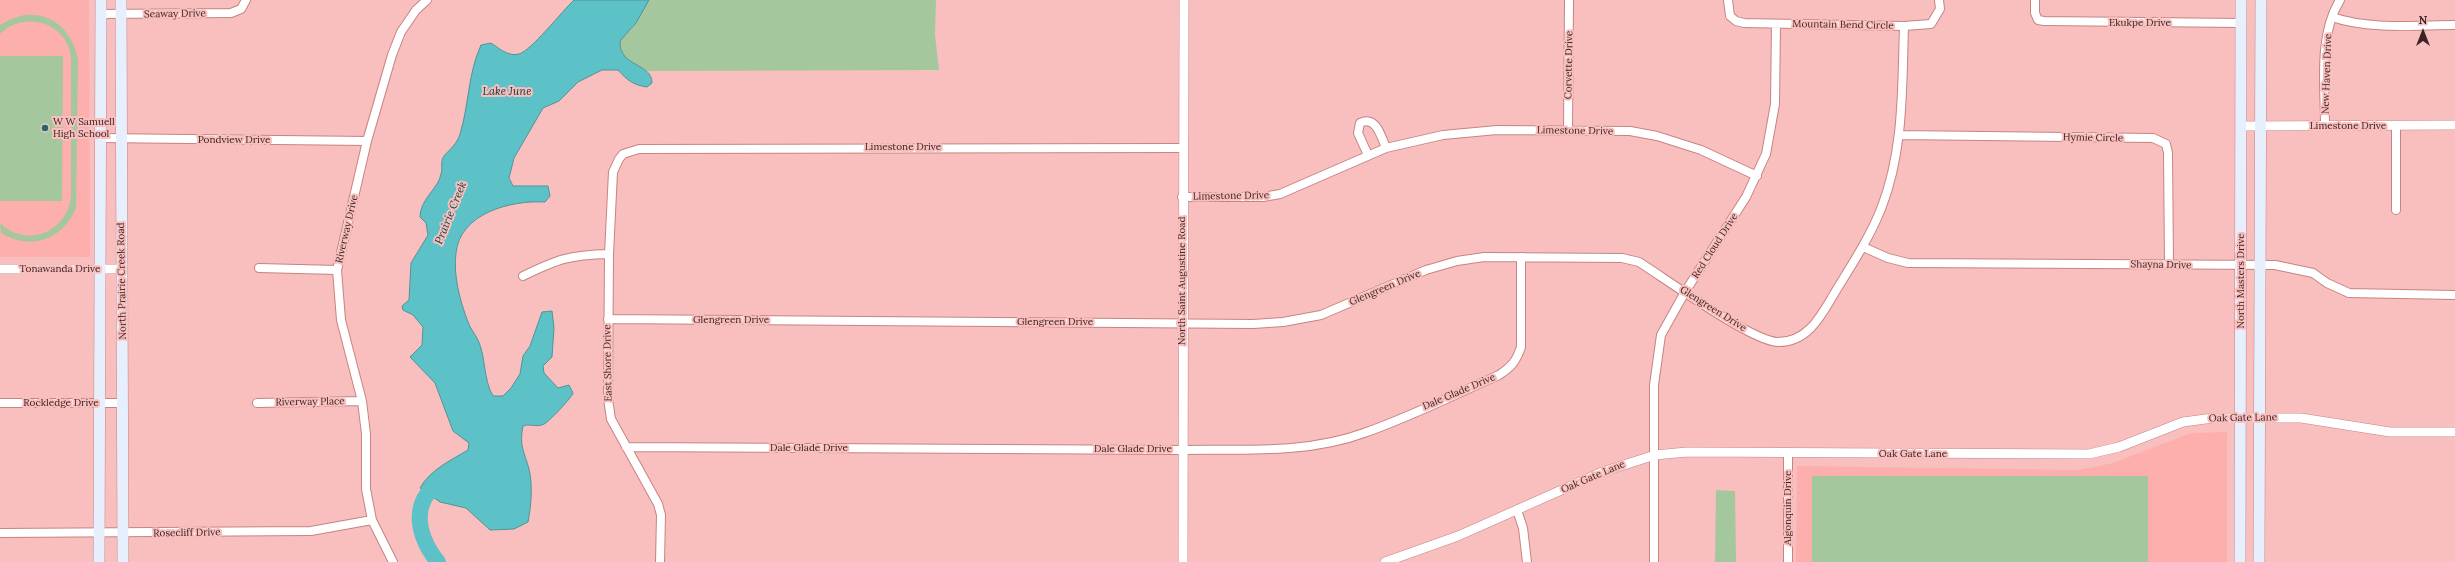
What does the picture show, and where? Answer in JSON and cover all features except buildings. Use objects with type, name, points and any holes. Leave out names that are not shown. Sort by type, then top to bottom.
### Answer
[{"type":"main road","points":[[99,562],[101,0]]},
{"type":"main road","name":"North Prairie Creek Road","points":[[121,0],[120,269],[123,403],[122,562]]},
{"type":"main road","name":"North Masters Drive","points":[[2240,562],[2242,126],[2241,0]]},
{"type":"main road","name":"North Masters Drive","points":[[2259,562],[2261,0]]},
{"type":"street","name":"Riverway Drive","points":[[393,562],[372,520],[366,489],[366,434],[362,402],[341,320],[338,270],[367,141],[392,55],[401,32],[416,10],[427,0]]},
{"type":"street","name":"North Saint Augustine Road","points":[[1183,562],[1182,196],[1184,0]]},
{"type":"street","name":"Corvette Drive","points":[[1568,130],[1569,0]]},
{"type":"street","name":"Mountain Bend Circle","points":[[1728,0],[1730,16],[1736,21],[1744,24],[1904,26],[1931,24],[1940,9],[1940,0]]},
{"type":"street","name":"Ekukpe Drive","points":[[2035,0],[2035,13],[2038,20],[2052,22],[2241,23]]},
{"type":"street","name":"New Haven Drive","points":[[2325,125],[2326,43],[2332,17],[2340,0]]},
{"type":"street","name":"Seaway Drive","points":[[101,14],[231,13],[241,9],[246,1]]},
{"type":"street","points":[[2332,17],[2345,22],[2374,25],[2455,25]]},
{"type":"street","name":"Red Cloud Drive","points":[[1654,562],[1654,385],[1657,356],[1667,321],[1746,197],[1766,154],[1775,104],[1776,24]]},
{"type":"street","name":"Glengreen Drive","points":[[608,319],[1182,322],[1253,324],[1283,322],[1314,316],[1368,297],[1426,270],[1457,261],[1484,257],[1622,258],[1640,262],[1738,326],[1762,338],[1777,342],[1796,339],[1816,324],[1863,247],[1885,197],[1899,135],[1904,26]]},
{"type":"street","points":[[1368,155],[1358,133],[1360,123],[1365,121],[1371,122],[1376,126],[1386,148]]},
{"type":"street","name":"Limestone Drive","points":[[2242,126],[2455,125]]},
{"type":"street","points":[[2396,126],[2396,210]]},
{"type":"street","name":"Limestone Drive","points":[[1182,196],[1263,197],[1280,194],[1386,148],[1436,136],[1465,132],[1568,130],[1630,131],[1657,136],[1700,150],[1757,176]]},
{"type":"street","name":"Hymie Circle","points":[[1899,135],[2153,138],[2166,144],[2168,159],[2169,264]]},
{"type":"street","name":"Pondview Drive","points":[[100,138],[121,140],[367,141]]},
{"type":"street","name":"Limestone Drive","points":[[623,154],[639,149],[1183,148]]},
{"type":"street","name":"East Shore Drive","points":[[623,154],[613,172],[609,254],[608,399],[611,419],[658,504],[661,516],[660,562]]},
{"type":"street","name":"Shayna Drive","points":[[1863,247],[1888,258],[1908,263],[2260,265],[2303,269],[2349,293],[2455,295]]},
{"type":"street","points":[[523,276],[557,260],[578,254],[609,254]]},
{"type":"street","name":"Dale Glade Drive","points":[[626,447],[1183,450],[1270,449],[1312,445],[1363,434],[1498,375],[1517,360],[1521,347],[1521,257]]},
{"type":"street","points":[[259,268],[338,270]]},
{"type":"street","name":"Tonawanda Drive","points":[[0,269],[120,269]]},
{"type":"street","name":"Riverway Place","points":[[257,403],[362,402]]},
{"type":"street","name":"Rockledge Drive","points":[[0,403],[123,403]]},
{"type":"street","name":"Oak Gate Lane","points":[[1385,562],[1422,551],[1602,472],[1655,455],[1687,452],[2089,454],[2119,447],[2183,422],[2213,418],[2318,420],[2390,432],[2455,432]]},
{"type":"street","name":"Algonquin Drive","points":[[1788,453],[1788,562]]},
{"type":"street","points":[[1517,510],[1523,528],[1527,562]]},
{"type":"street","name":"Rosecliff Drive","points":[[0,533],[311,532],[372,520]]},
{"type":"shaded area","name":"W W Samuell High School","points":[[0,0],[89,0],[90,257],[0,257]]},
{"type":"shaded area","points":[[2227,432],[2227,562],[1796,562],[1797,466],[2080,470],[2113,463],[2191,433]]},
{"type":"green space","points":[[649,0],[936,0],[935,35],[939,70],[648,71],[624,58],[619,41],[631,30]]},
{"type":"green space","points":[[24,15],[44,17],[60,26],[72,41],[78,60],[76,208],[63,228],[54,235],[34,241],[23,241],[1,233],[0,223],[10,231],[22,235],[44,233],[54,227],[62,219],[68,209],[71,196],[71,60],[69,47],[63,37],[54,29],[44,24],[33,21],[21,22],[10,26],[0,34],[0,25],[11,19]]},
{"type":"green space","points":[[0,56],[63,56],[62,201],[0,201]]},
{"type":"green space","points":[[1812,476],[2148,476],[2148,562],[1812,562]]},
{"type":"green space","points":[[1716,490],[1735,491],[1736,562],[1715,562]]},
{"type":"water","name":"Lake June","points":[[574,0],[649,0],[636,23],[620,41],[621,50],[625,56],[630,61],[647,71],[651,76],[652,83],[647,87],[638,85],[624,77],[618,70],[602,70],[578,82],[559,101],[543,108],[514,158],[509,178],[513,186],[548,186],[550,196],[545,202],[517,204],[489,212],[477,219],[467,228],[460,239],[455,261],[456,279],[462,305],[468,322],[481,347],[488,382],[493,396],[503,396],[511,388],[520,374],[523,356],[530,346],[542,312],[552,311],[554,328],[552,357],[543,366],[544,373],[558,388],[569,385],[573,393],[565,404],[546,423],[539,426],[523,426],[522,444],[531,482],[531,503],[528,522],[514,529],[490,530],[466,508],[440,502],[420,488],[435,471],[468,450],[469,443],[453,431],[435,383],[410,357],[422,345],[423,327],[413,315],[403,310],[402,306],[409,300],[411,263],[428,235],[426,223],[420,217],[421,211],[426,199],[440,179],[444,156],[459,138],[471,78],[481,45],[491,43],[507,53],[515,55],[519,54],[531,46]]},
{"type":"waterway","name":"Prairie Creek","points":[[438,562],[424,538],[421,529],[420,511],[428,493],[447,481]]},
{"type":"place","name":"W W Samuell High School","points":[[45,128]]}]
